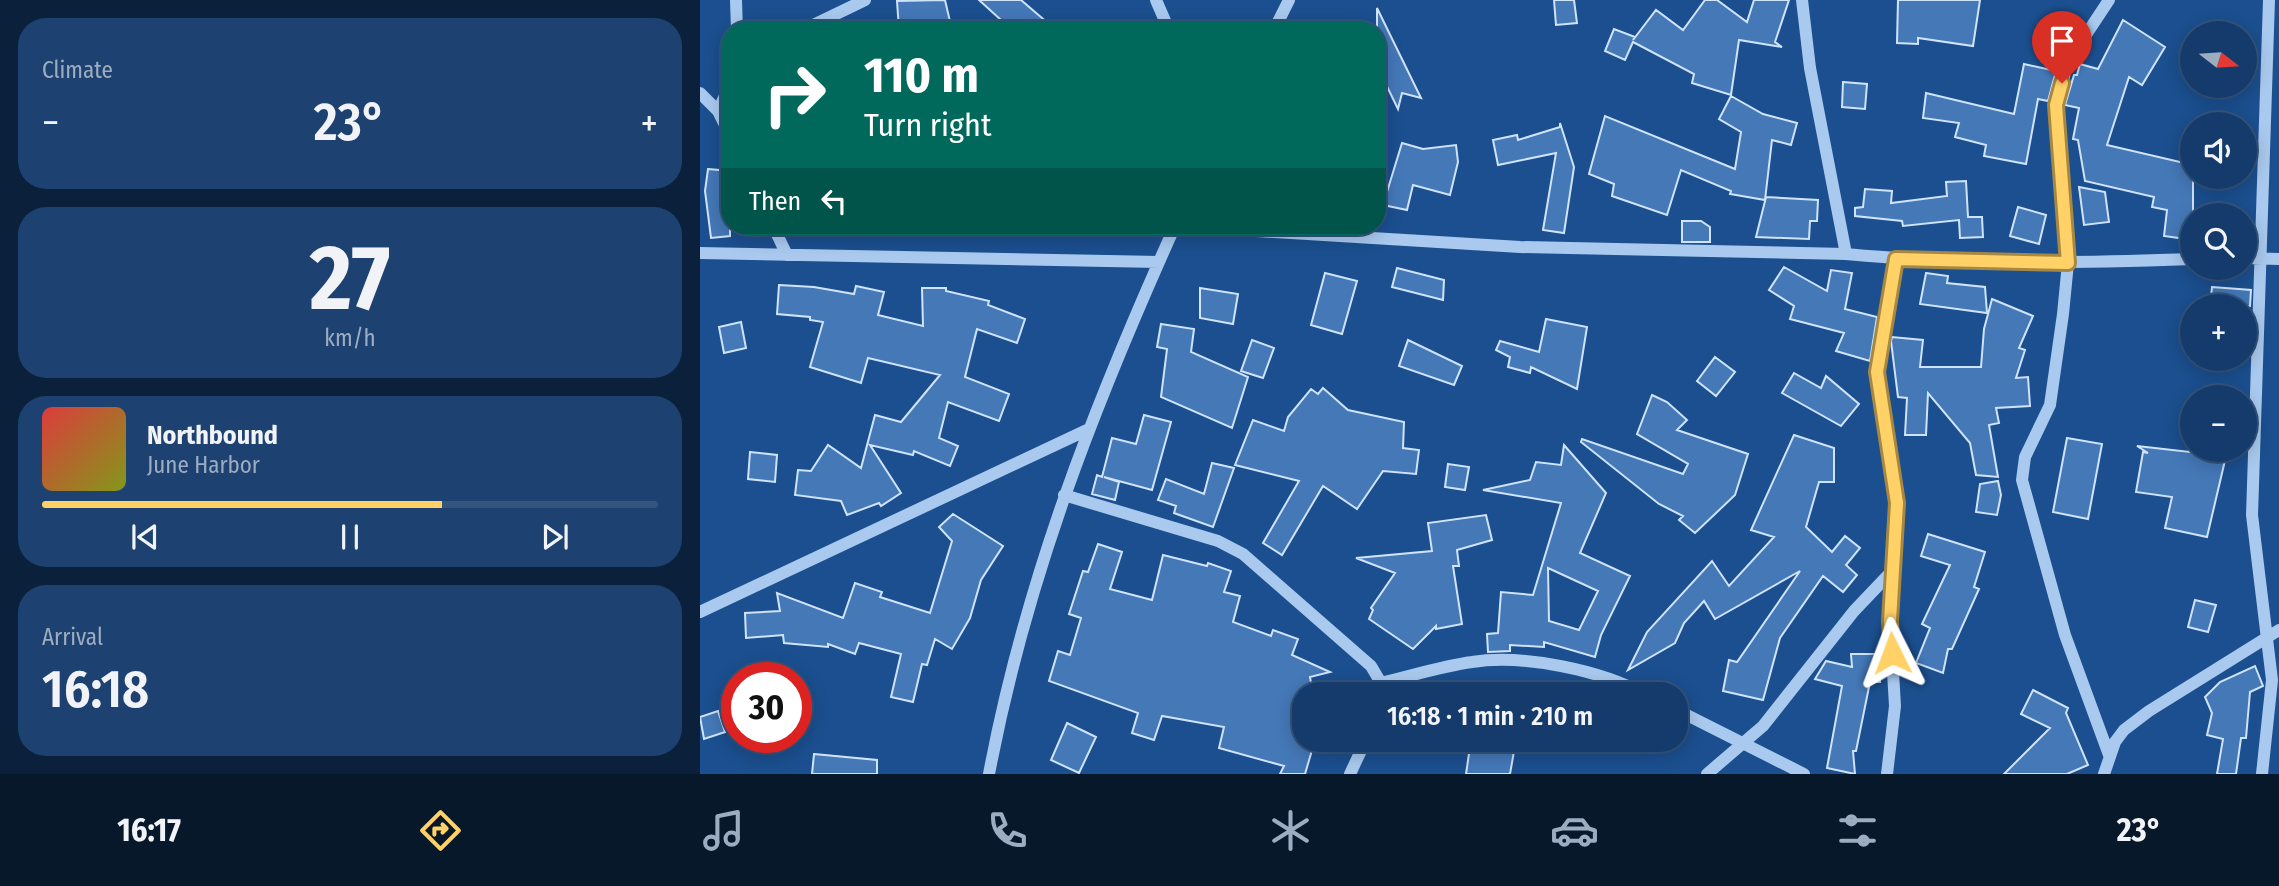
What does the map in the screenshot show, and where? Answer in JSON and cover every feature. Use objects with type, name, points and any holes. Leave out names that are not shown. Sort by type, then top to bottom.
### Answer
[{"type":"street","points":[[736,0],[737,21]]},
{"type":"street","points":[[822,21],[865,0]]},
{"type":"street","points":[[1156,0],[1165,21]]},
{"type":"street","points":[[1278,21],[1289,0]]},
{"type":"street","points":[[1802,0],[1810,68],[1846,254]]},
{"type":"street","points":[[2109,0],[2068,62],[2056,105],[2068,263],[2059,364],[2050,405],[2025,457],[2022,480],[2065,635],[2109,755]]},
{"type":"street","points":[[2262,774],[2272,680],[2264,637],[2252,515],[2269,0]]},
{"type":"street","points":[[700,93],[721,117]]},
{"type":"street","points":[[718,111],[721,104]]},
{"type":"street","points":[[777,235],[787,255]]},
{"type":"street","points":[[989,774],[1003,701],[1033,588],[1064,495],[1087,430],[1171,235]]},
{"type":"street","points":[[1323,235],[1520,247],[1846,254],[1896,259],[2068,263],[2180,259]]},
{"type":"street","points":[[700,253],[1159,262]]},
{"type":"street","points":[[2259,257],[2279,258]]},
{"type":"street","points":[[1888,774],[1895,706],[1890,621],[1897,503],[1877,372],[1896,259]]},
{"type":"street","points":[[700,612],[1087,430]]},
{"type":"street","points":[[1064,495],[1218,541],[1243,554],[1371,666],[1378,682]]},
{"type":"street","points":[[1707,774],[1763,726],[1854,611],[1894,569]]},
{"type":"street","points":[[2104,774],[2109,755],[2124,730],[2148,711],[2279,630]]},
{"type":"street","points":[[1404,682],[1471,662],[1496,660],[1558,666],[1617,682]]},
{"type":"street","points":[[1688,716],[1804,774]]},
{"type":"street","points":[[1350,774],[1360,752]]},
{"type":"building","points":[[945,0],[950,21],[898,21],[897,1]]},
{"type":"building","points":[[979,0],[1021,0],[1046,21],[1002,21]]},
{"type":"building","points":[[1554,0],[1574,0],[1577,23],[1556,25]]},
{"type":"building","points":[[1705,0],[1717,0],[1747,22],[1754,0],[1789,0],[1775,42],[1782,47],[1739,40],[1731,95],[1692,83],[1694,74],[1633,42],[1625,60],[1605,51],[1614,29],[1635,37],[1633,40],[1656,10],[1683,30]]},
{"type":"building","points":[[1898,0],[1980,0],[1973,46],[1918,38],[1918,44],[1897,43]]},
{"type":"building","points":[[1377,8],[1383,21],[1377,21]]},
{"type":"building","points":[[2123,20],[2165,47],[2142,85],[2129,77],[2107,145],[2180,162],[2180,189],[2193,189],[2193,203],[2180,203],[2180,238],[2164,236],[2167,210],[2152,207],[2154,197],[2085,181],[2078,140],[2073,139],[2079,108],[2065,105],[2080,64],[2098,69]]},
{"type":"building","points":[[1386,26],[1421,98],[1402,93],[1398,109],[1386,84]]},
{"type":"building","points":[[2024,64],[2056,71],[2048,101],[2038,99],[2026,164],[1984,156],[1986,145],[1955,137],[1959,123],[1923,118],[1926,93],[2014,114]]},
{"type":"building","points":[[1843,82],[1867,84],[1865,109],[1842,107]]},
{"type":"building","points":[[1731,96],[1763,114],[1797,123],[1791,145],[1772,140],[1765,200],[1730,194],[1731,191],[1681,170],[1667,215],[1612,196],[1614,184],[1589,174],[1605,116],[1735,169],[1741,132],[1719,119]]},
{"type":"building","points":[[1560,123],[1574,167],[1564,233],[1543,230],[1556,153],[1498,165],[1493,140],[1517,135],[1518,140],[1560,127]]},
{"type":"building","points":[[1402,143],[1423,149],[1456,145],[1458,162],[1450,195],[1413,185],[1407,210],[1386,206],[1386,195]]},
{"type":"building","points":[[708,169],[721,170],[721,235],[730,236],[711,238],[705,191]]},
{"type":"building","points":[[1966,181],[1968,217],[1982,217],[1983,237],[1960,238],[1959,220],[1903,226],[1902,221],[1855,216],[1855,208],[1863,207],[1865,189],[1892,191],[1891,203],[1947,196],[1946,182]]},
{"type":"building","points":[[2079,187],[2105,192],[2109,222],[2084,225]]},
{"type":"building","points":[[1766,197],[1818,200],[1817,221],[1810,221],[1809,239],[1756,237]]},
{"type":"building","points":[[2018,207],[2046,215],[2039,244],[2010,236]]},
{"type":"building","points":[[1682,221],[1701,221],[1710,227],[1710,242],[1682,242]]},
{"type":"building","points":[[1784,267],[1827,291],[1831,270],[1852,273],[1845,309],[1877,317],[1870,361],[1836,351],[1844,333],[1790,319],[1794,306],[1769,290]]},
{"type":"building","points":[[1397,268],[1444,280],[1443,300],[1392,287]]},
{"type":"building","points":[[1325,273],[1357,281],[1342,334],[1311,325]]},
{"type":"building","points":[[1926,273],[1948,276],[1947,283],[1985,287],[1987,313],[1920,304]]},
{"type":"building","points":[[779,285],[814,287],[854,294],[856,286],[884,292],[878,315],[923,326],[922,288],[946,288],[946,291],[989,301],[988,305],[1025,319],[1017,343],[977,329],[965,377],[1009,394],[999,421],[948,402],[939,438],[958,446],[950,466],[914,451],[913,455],[870,445],[901,493],[881,506],[879,503],[847,515],[841,501],[795,495],[798,470],[811,471],[828,445],[861,468],[875,415],[901,422],[940,375],[868,358],[861,383],[810,367],[823,322],[810,320],[810,317],[777,314]]},
{"type":"building","points":[[2212,287],[2251,290],[2251,294],[2211,294]]},
{"type":"building","points":[[1200,288],[1238,294],[1233,324],[1200,318]]},
{"type":"building","points":[[1992,299],[2033,316],[2019,348],[2025,350],[2016,378],[2028,377],[2030,406],[1996,408],[1999,423],[1989,425],[1998,477],[1976,475],[1970,443],[1928,393],[1926,435],[1905,435],[1907,398],[1898,397],[1891,341],[1892,337],[1923,340],[1920,367],[1981,367],[1984,329]]},
{"type":"building","points":[[1546,319],[1587,327],[1577,389],[1531,367],[1530,373],[1508,367],[1510,357],[1496,350],[1500,341],[1539,352]]},
{"type":"building","points":[[741,322],[746,348],[724,353],[719,327]]},
{"type":"building","points":[[1161,324],[1194,329],[1191,352],[1248,377],[1232,428],[1161,397],[1167,349],[1157,347]]},
{"type":"building","points":[[1252,340],[1274,348],[1263,378],[1241,371]]},
{"type":"building","points":[[1408,340],[1462,366],[1454,385],[1399,366]]},
{"type":"building","points":[[1715,357],[1735,372],[1716,396],[1697,381]]},
{"type":"building","points":[[1794,373],[1821,388],[1826,376],[1859,404],[1841,426],[1782,393]]},
{"type":"building","points":[[1323,388],[1348,410],[1404,422],[1403,448],[1419,450],[1416,474],[1383,471],[1357,509],[1323,486],[1282,555],[1263,543],[1299,481],[1235,465],[1253,420],[1284,431],[1288,417],[1311,389],[1318,394]]},
{"type":"building","points":[[1652,395],[1667,402],[1687,420],[1677,430],[1748,454],[1735,495],[1695,533],[1679,520],[1683,516],[1659,504],[1581,442],[1582,439],[1683,474],[1688,464],[1637,434]]},
{"type":"building","points":[[1144,415],[1171,422],[1152,490],[1104,477],[1119,482],[1115,500],[1092,494],[1097,475],[1102,477],[1112,438],[1136,444]]},
{"type":"building","points":[[1794,435],[1834,448],[1834,482],[1819,482],[1806,527],[1832,552],[1845,536],[1860,548],[1846,565],[1857,575],[1843,592],[1823,576],[1780,638],[1763,700],[1723,691],[1729,660],[1737,662],[1800,571],[1715,619],[1704,601],[1684,623],[1675,643],[1628,670],[1647,632],[1712,561],[1729,586],[1774,537],[1751,530]]},
{"type":"building","points":[[2067,438],[2102,444],[2088,519],[2053,512]]},
{"type":"building","points":[[1564,445],[1606,493],[1580,553],[1630,576],[1601,635],[1595,657],[1544,642],[1544,647],[1510,645],[1510,651],[1488,652],[1487,634],[1498,633],[1501,592],[1533,595],[1561,503],[1483,490],[1530,480],[1536,462],[1561,465]],"holes":[[[1548,568],[1598,591],[1579,630],[1549,621]]]},
{"type":"building","points":[[2137,446],[2180,451],[2180,462],[2225,462],[2207,537],[2165,528],[2172,497],[2136,492],[2143,452],[2148,453]]},
{"type":"building","points":[[750,452],[777,455],[775,482],[748,479]]},
{"type":"building","points":[[1212,463],[1234,468],[1213,527],[1174,513],[1176,506],[1158,500],[1166,479],[1204,494]]},
{"type":"building","points":[[1448,464],[1469,467],[1465,490],[1445,487]]},
{"type":"building","points":[[1998,481],[2001,495],[1997,515],[1976,512],[1980,484]]},
{"type":"building","points":[[953,514],[1003,546],[981,580],[970,618],[952,649],[935,639],[927,665],[922,664],[913,702],[891,697],[901,654],[859,643],[855,654],[828,644],[828,647],[784,643],[783,635],[746,638],[745,613],[780,611],[777,593],[843,618],[855,583],[882,592],[880,597],[930,613],[952,541],[939,527]]},
{"type":"building","points":[[1486,515],[1492,540],[1457,550],[1459,566],[1453,566],[1462,624],[1436,629],[1436,626],[1413,649],[1369,619],[1373,610],[1371,608],[1395,573],[1356,558],[1432,551],[1428,523]]},
{"type":"building","points":[[1928,534],[1985,552],[1974,587],[1979,589],[1952,649],[1948,649],[1943,673],[1916,663],[1930,628],[1922,624],[1950,565],[1921,556]]},
{"type":"building","points":[[1098,544],[1122,552],[1110,589],[1152,600],[1163,555],[1207,566],[1208,563],[1231,571],[1224,592],[1240,596],[1233,622],[1271,636],[1273,630],[1298,639],[1292,655],[1330,672],[1310,677],[1311,682],[1292,682],[1292,752],[1311,752],[1305,774],[1280,774],[1284,766],[1219,748],[1224,727],[1162,716],[1154,740],[1132,733],[1138,713],[1049,681],[1058,651],[1070,655],[1081,618],[1069,614],[1083,571],[1088,572]]},
{"type":"building","points":[[2195,600],[2216,605],[2208,632],[2188,627]]},
{"type":"building","points":[[1851,654],[1879,654],[1880,682],[1870,682],[1856,751],[1853,751],[1855,774],[1827,768],[1842,686],[1815,679],[1826,661],[1852,667]]},
{"type":"building","points":[[2255,666],[2263,686],[2250,692],[2246,738],[2241,738],[2236,774],[2217,774],[2223,739],[2207,735],[2212,713],[2205,697],[2220,682]]},
{"type":"building","points":[[2033,690],[2068,708],[2066,713],[2088,765],[2067,774],[2004,774],[2050,728],[2021,714]]},
{"type":"building","points":[[718,711],[721,733],[704,739],[700,717]]},
{"type":"building","points":[[1067,723],[1096,737],[1079,773],[1051,760]]},
{"type":"building","points":[[1469,752],[1514,752],[1510,774],[1466,774]]},
{"type":"building","points":[[814,754],[877,760],[877,774],[812,774]]},
{"type":"route","points":[[1892,653],[1890,621],[1897,544],[1897,503],[1877,372],[1885,310],[1896,259],[1920,257],[2068,263],[2056,105],[2062,83]]}]
